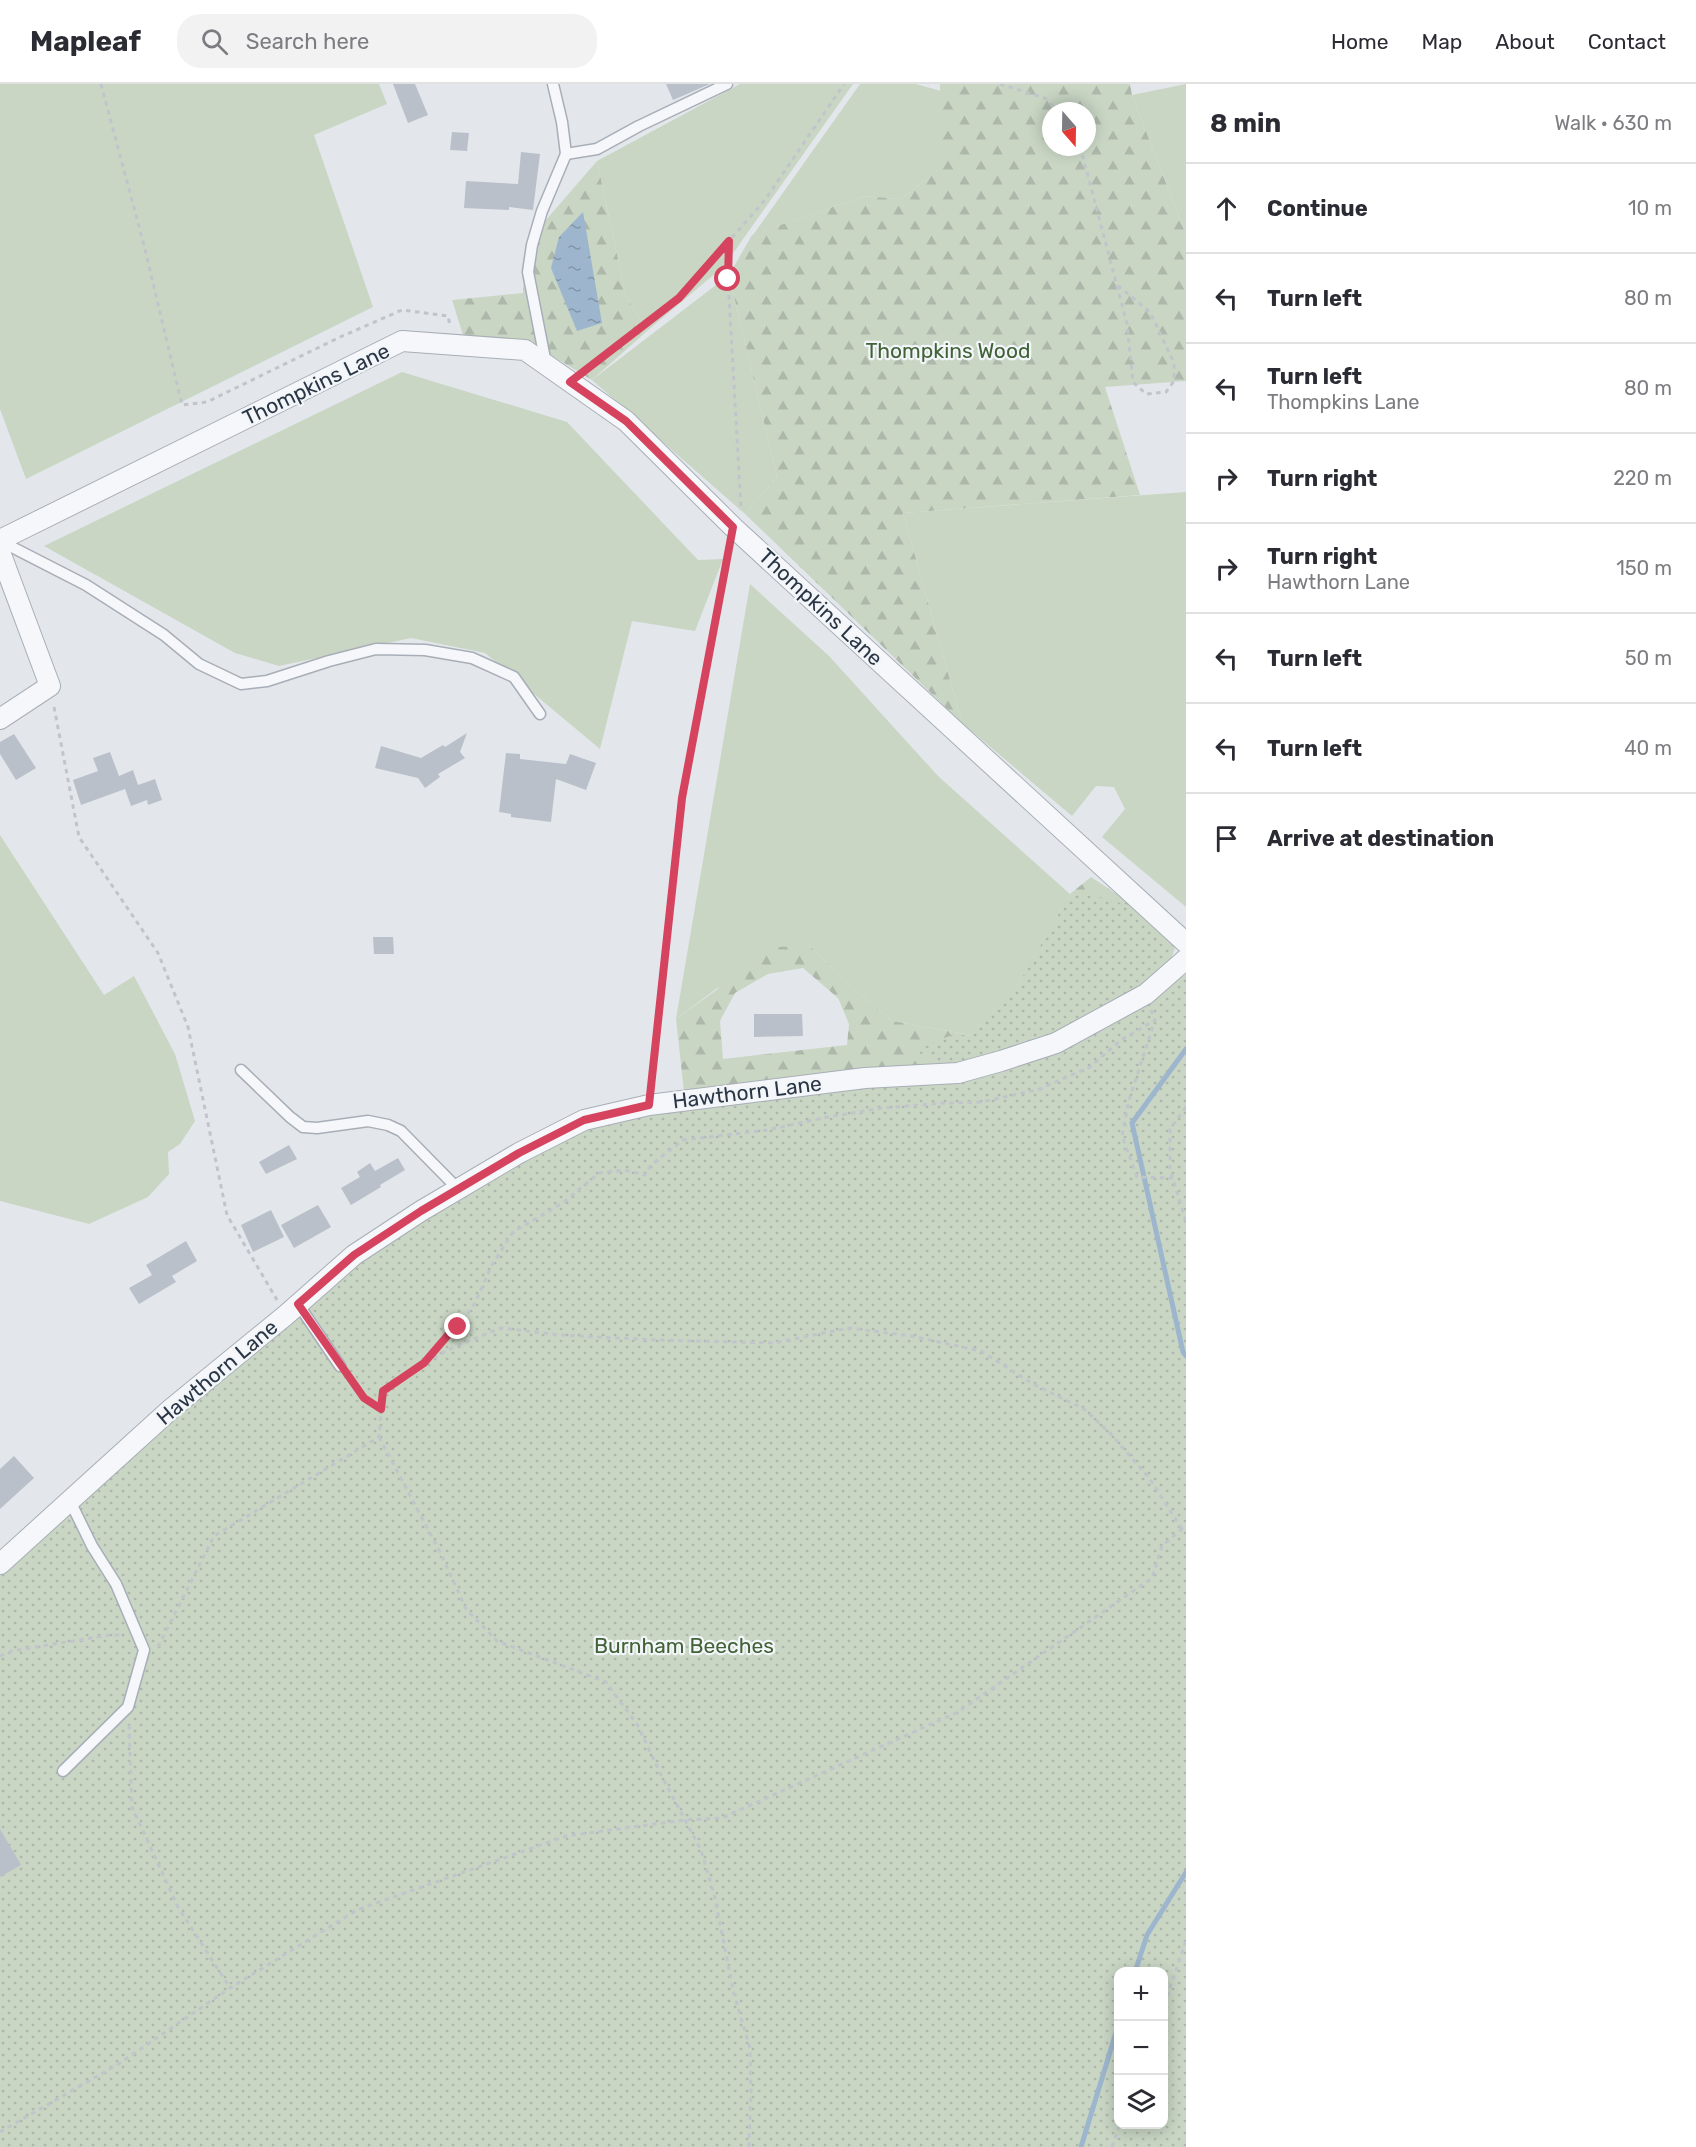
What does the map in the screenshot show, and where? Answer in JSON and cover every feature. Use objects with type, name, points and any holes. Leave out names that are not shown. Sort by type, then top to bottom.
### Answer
[{"type":"street","name":"Thompkins Lane","points":[[0,541],[402,341],[525,350],[626,421],[733,527],[1186,943]]},
{"type":"street","points":[[0,552],[50,686],[0,719]]},
{"type":"street","name":"Hawthorn Lane","points":[[0,1564],[171,1409],[354,1255],[421,1211],[519,1153],[584,1120],[649,1105],[865,1078],[958,1073],[1001,1061],[1056,1043],[1146,994],[1186,959]]},
{"type":"lane","points":[[546,365],[528,272],[532,245],[542,211],[566,154],[562,122],[553,84]]},
{"type":"lane","points":[[566,154],[597,149],[727,84]]},
{"type":"lane","points":[[0,541],[86,585],[164,635],[199,664],[241,684],[267,681],[328,661],[376,649],[425,650],[472,658],[514,677],[540,714]]},
{"type":"lane","points":[[241,1070],[303,1128],[368,1121],[378,1122],[401,1131],[459,1190]]},
{"type":"lane","points":[[292,1309],[340,1366]]},
{"type":"lane","points":[[63,1771],[128,1707],[144,1650],[116,1584],[92,1546],[70,1501]]},
{"type":"path","points":[[101,84],[146,249],[182,405],[207,402],[338,338],[402,310],[448,316],[455,345]]},
{"type":"path","points":[[570,382],[679,298],[765,200],[844,84]]},
{"type":"path","points":[[1000,84],[1045,98],[1049,102]]},
{"type":"path","points":[[1082,156],[1126,324],[1133,382],[1146,394],[1166,392],[1174,381],[1174,363],[1150,312],[1116,284]]},
{"type":"path","points":[[729,241],[728,279],[742,506]]},
{"type":"path","points":[[649,1105],[682,798],[733,527]]},
{"type":"path","points":[[50,686],[79,837],[158,953],[188,1027],[227,1215],[292,1309]]},
{"type":"path","points":[[1146,994],[1155,1020],[1130,1100],[1122,1136],[1137,1177],[1173,1178]]},
{"type":"path","points":[[424,1363],[458,1327],[475,1303],[492,1265],[513,1232],[564,1202],[600,1173],[624,1170],[645,1175],[651,1165],[683,1140],[767,1130],[882,1108],[981,1102],[1038,1090],[1090,1067],[1121,1040],[1155,1020]]},
{"type":"path","points":[[1186,1107],[1170,1129],[1170,1169],[1186,1222]]},
{"type":"path","points":[[749,2147],[750,2048],[734,1994],[714,1894],[701,1850],[638,1726],[606,1682],[497,1641],[466,1609],[435,1542],[379,1437],[383,1391],[424,1363],[454,1347],[501,1328],[560,1335],[774,1343],[849,1328],[911,1336],[981,1351],[1033,1384],[1084,1409],[1110,1433],[1150,1479],[1186,1532]]},
{"type":"path","points":[[340,1366],[364,1398],[381,1409]]},
{"type":"path","points":[[153,1656],[214,1536],[379,1437]]},
{"type":"path","points":[[0,2132],[120,2063],[230,1988],[357,1910],[566,1836],[685,1820],[722,1818],[958,1712],[1152,1578],[1162,1546],[1182,1529]]},
{"type":"path","points":[[0,1656],[109,1635],[164,1636]]},
{"type":"path","points":[[128,1707],[132,1807],[178,1906],[230,1988]]},
{"type":"path","points":[[1168,1993],[1186,1941]]},
{"type":"path","points":[[1112,2147],[1118,2129]]},
{"type":"green space","points":[[0,84],[379,84],[387,104],[314,135],[373,307],[26,479],[0,409]]},
{"type":"green space","points":[[740,84],[853,84],[724,266],[647,331],[626,296],[597,161]]},
{"type":"green space","points":[[860,84],[916,84],[941,91],[941,168],[901,199],[864,196],[753,235]]},
{"type":"green space","name":"Thompkins Wood","points":[[940,84],[1130,84],[1132,95],[1186,235],[1186,381],[1105,387],[1140,495],[903,513],[962,723],[745,514],[777,477],[729,275],[752,235],[864,196],[901,199],[941,168]]},
{"type":"green space","points":[[1186,84],[1186,235],[1132,95]]},
{"type":"green space","points":[[597,161],[626,296],[647,331],[592,380],[526,340],[463,335],[452,300],[523,293],[526,243]]},
{"type":"green space","points":[[729,275],[777,477],[745,514],[592,380]]},
{"type":"green space","points":[[402,372],[567,422],[698,560],[723,559],[695,631],[632,621],[600,749],[485,653],[411,638],[279,666],[235,653],[44,546]]},
{"type":"green space","points":[[1186,492],[1186,907],[1102,837],[1125,809],[1114,787],[1096,786],[1072,816],[962,723],[903,513]]},
{"type":"green space","points":[[750,584],[829,656],[938,776],[1070,894],[1019,983],[971,1035],[892,1021],[852,987],[810,946],[716,989],[676,1019]]},
{"type":"green space","points":[[0,835],[104,995],[134,976],[175,1054],[195,1121],[180,1144],[168,1152],[169,1174],[148,1197],[89,1224],[0,1201]]},
{"type":"green space","points":[[1091,877],[1138,908],[951,1068],[684,1092],[676,1019],[776,947],[810,946],[852,987],[892,1021],[971,1035],[1019,983],[1070,894]],"holes":[[[803,968],[838,998],[849,1024],[847,1045],[723,1059],[720,1021],[735,993],[768,974]]]},
{"type":"green space","points":[[1082,892],[1138,908],[1177,943],[1169,964],[1153,980],[1095,1018],[995,1058],[951,1068],[913,1050],[952,1035],[971,1035],[1019,983],[1070,894]]},
{"type":"green space","name":"Burnham Beeches","points":[[1186,974],[1186,2147],[0,2147],[0,1574],[316,1296],[386,1239],[562,1134],[612,1119],[1012,1067],[1123,1018]]},
{"type":"water","points":[[583,212],[602,323],[577,331],[551,268],[559,237]]},
{"type":"building","points":[[393,84],[415,84],[428,115],[408,123]]},
{"type":"building","points":[[666,84],[710,84],[673,100]]},
{"type":"building","points":[[452,132],[469,133],[467,151],[450,150]]},
{"type":"building","points":[[521,152],[540,154],[533,210],[509,207],[509,210],[464,208],[466,181],[518,184]]},
{"type":"building","points":[[467,733],[460,752],[465,758],[438,774],[440,777],[425,788],[418,778],[375,768],[381,746],[421,758]]},
{"type":"building","points":[[14,734],[36,768],[16,780],[0,754],[0,742]]},
{"type":"building","points":[[110,752],[119,776],[133,770],[138,785],[155,779],[162,800],[148,805],[147,800],[131,806],[125,789],[81,805],[73,780],[98,771],[93,758]]},
{"type":"building","points":[[506,753],[520,754],[520,759],[566,764],[570,754],[596,763],[586,790],[556,779],[551,822],[511,817],[511,814],[499,812]]},
{"type":"building","points":[[373,937],[393,937],[394,954],[374,954]]},
{"type":"building","points":[[754,1014],[802,1014],[803,1036],[754,1037]]},
{"type":"building","points":[[289,1145],[297,1159],[266,1174],[259,1162]]},
{"type":"building","points":[[398,1158],[405,1170],[351,1205],[341,1188],[360,1177],[357,1172],[370,1163],[375,1171]]},
{"type":"building","points":[[318,1205],[331,1227],[294,1248],[281,1225]]},
{"type":"building","points":[[271,1210],[284,1237],[253,1252],[241,1225]]},
{"type":"building","points":[[186,1241],[197,1261],[172,1276],[176,1282],[139,1304],[129,1288],[152,1275],[146,1265]]},
{"type":"building","points":[[14,1456],[34,1478],[0,1509],[0,1469]]},
{"type":"building","points":[[0,1829],[21,1865],[0,1877]]},
{"type":"waterway","points":[[1186,1049],[1132,1123],[1183,1352],[1186,1356]]},
{"type":"waterway","points":[[1137,1967],[1147,1935],[1186,1872]]},
{"type":"waterway","points":[[1081,2147],[1114,2039]]},
{"type":"route","points":[[458,1327],[424,1363],[383,1391],[381,1409],[364,1398],[298,1304],[354,1255],[421,1211],[519,1153],[584,1120],[649,1105],[682,798],[733,527],[626,421],[570,382],[679,298],[729,241],[728,279]]}]
